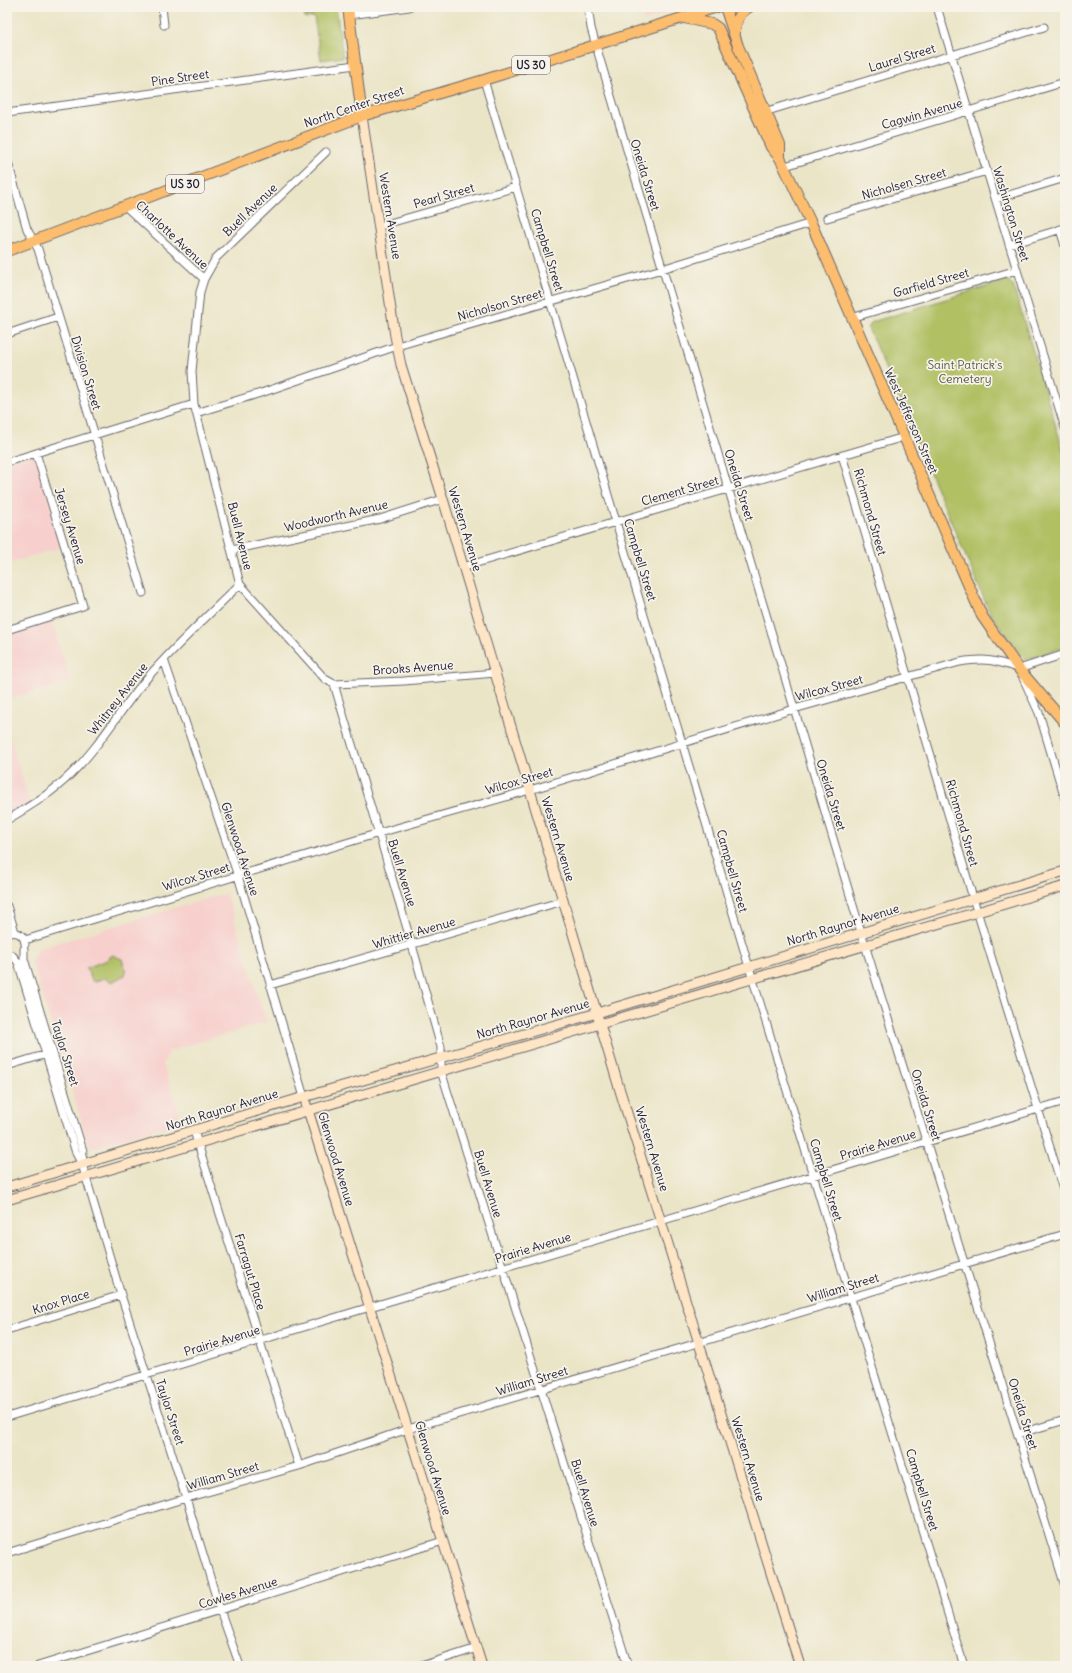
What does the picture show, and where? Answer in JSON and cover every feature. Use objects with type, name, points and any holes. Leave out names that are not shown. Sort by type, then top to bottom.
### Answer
[{"type":"main road","points":[[684,18],[702,7]]},
{"type":"main road","name":"North Center Street","points":[[7,251],[362,116],[484,80],[716,7]]},
{"type":"main road","points":[[725,7],[734,37],[761,112]]},
{"type":"main road","points":[[734,37],[735,27],[739,15],[749,7]]},
{"type":"main road","name":"Western Avenue","points":[[348,11],[362,116],[397,346],[402,365],[600,1023],[698,1343],[800,1666]]},
{"type":"main road","points":[[684,18],[712,24],[718,28],[761,112]]},
{"type":"main road","points":[[360,97],[368,106],[378,111]]},
{"type":"main road","name":"West Jefferson Street","points":[[761,112],[771,147],[782,162],[811,223],[851,318],[982,616],[1019,669],[1065,723]]},
{"type":"main road","name":"North Raynor Avenue","points":[[7,1187],[304,1097],[597,1013],[1065,871]]},
{"type":"main road","name":"North Raynor Avenue","points":[[7,1200],[308,1109],[1065,886]]},
{"type":"main road","name":"Glenwood Avenue","points":[[304,1097],[482,1666]]},
{"type":"main road","points":[[137,1148],[140,1160]]},
{"type":"street","points":[[162,7],[164,25]]},
{"type":"street","points":[[348,11],[410,7]]},
{"type":"street","name":"Oneida Street","points":[[588,7],[595,45],[861,932],[1065,1586]]},
{"type":"street","name":"Washington Street","points":[[937,7],[1065,428]]},
{"type":"street","name":"Laurel Street","points":[[761,112],[1044,27]]},
{"type":"street","name":"Pine Street","points":[[7,113],[355,65]]},
{"type":"street","name":"Campbell Street","points":[[484,80],[749,967],[964,1666]]},
{"type":"street","name":"Cagwin Avenue","points":[[782,162],[969,112],[1065,82]]},
{"type":"street","name":"Buell Avenue","points":[[326,152],[216,258],[204,279],[200,292],[192,371],[194,404],[240,584],[325,679],[334,684],[441,1047],[441,1071],[628,1666]]},
{"type":"street","name":"Division Street","points":[[7,160],[26,229],[34,241],[143,593]]},
{"type":"street","name":"Nicholsen Street","points":[[827,218],[987,171]]},
{"type":"street","points":[[996,199],[1065,178]]},
{"type":"street","name":"Pearl Street","points":[[379,226],[516,187]]},
{"type":"street","name":"Charlotte Avenue","points":[[126,207],[204,279]]},
{"type":"street","name":"Nicholson Street","points":[[196,413],[264,392],[397,346],[551,302],[811,223]]},
{"type":"street","points":[[1009,245],[1063,228],[1065,246]]},
{"type":"street","name":"Garfield Street","points":[[851,318],[1017,270]]},
{"type":"street","points":[[7,334],[58,317]]},
{"type":"street","points":[[7,462],[194,404]]},
{"type":"street","name":"Clement Street","points":[[463,567],[904,437]]},
{"type":"street","name":"Jersey Avenue","points":[[7,630],[83,606],[36,453]]},
{"type":"street","name":"Richmond Street","points":[[842,455],[977,912],[1065,1196]]},
{"type":"street","name":"Woodworth Avenue","points":[[232,550],[380,519],[443,500]]},
{"type":"street","name":"Whitney Avenue","points":[[7,820],[43,798],[73,773],[148,678],[240,584]]},
{"type":"street","points":[[1065,654],[1060,657],[1019,669],[1039,713],[1065,799]]},
{"type":"street","name":"Wilcox Street","points":[[25,940],[379,833],[530,790],[794,709],[908,678],[960,662],[976,659],[994,660],[1019,669]]},
{"type":"street","name":"Glenwood Avenue","points":[[164,660],[238,876],[304,1097]]},
{"type":"street","name":"Brooks Avenue","points":[[334,684],[404,681],[495,673]]},
{"type":"street","name":"Whittier Avenue","points":[[270,985],[563,901]]},
{"type":"street","points":[[7,906],[9,932],[21,934],[25,940]]},
{"type":"street","name":"Taylor Street","points":[[25,940],[24,959],[83,1151],[82,1164]]},
{"type":"street","points":[[9,954],[19,954],[24,949]]},
{"type":"street","name":"Taylor Street","points":[[9,954],[18,962],[76,1153],[86,1176],[121,1296],[186,1498],[220,1610],[240,1666]]},
{"type":"street","points":[[7,1066],[46,1054]]},
{"type":"street","name":"Prairie Avenue","points":[[7,1417],[260,1342],[370,1307],[1065,1101]]},
{"type":"street","name":"Farragut Place","points":[[194,1130],[299,1466]]},
{"type":"street","name":"William Street","points":[[7,1553],[186,1498],[299,1466],[408,1429],[1065,1234]]},
{"type":"street","name":"Knox Place","points":[[7,1330],[121,1296]]},
{"type":"street","points":[[1018,1434],[1065,1420]]},
{"type":"street","name":"Cowles Avenue","points":[[38,1666],[443,1541]]},
{"type":"street","points":[[421,1666],[477,1648]]},
{"type":"shaded area","points":[[642,7],[686,7],[644,21]]},
{"type":"shaded area","points":[[35,454],[63,547],[7,564],[7,462]]},
{"type":"shaded area","points":[[50,618],[71,681],[7,700],[7,631]]},
{"type":"shaded area","points":[[7,727],[30,804],[7,817]]},
{"type":"shaded area","points":[[226,893],[266,1022],[169,1051],[163,1064],[182,1121],[90,1148],[31,961],[37,949]]},
{"type":"green space","points":[[304,7],[336,7],[343,57],[321,60],[314,17],[305,18]]},
{"type":"green space","name":"Saint Patrick's Cemetery","points":[[1007,280],[1013,285],[1065,456],[1065,647],[1025,660],[990,613],[868,328],[872,322]]},
{"type":"green space","points":[[112,955],[122,959],[126,972],[125,975],[112,982],[105,978],[93,982],[86,968],[107,960]]}]
